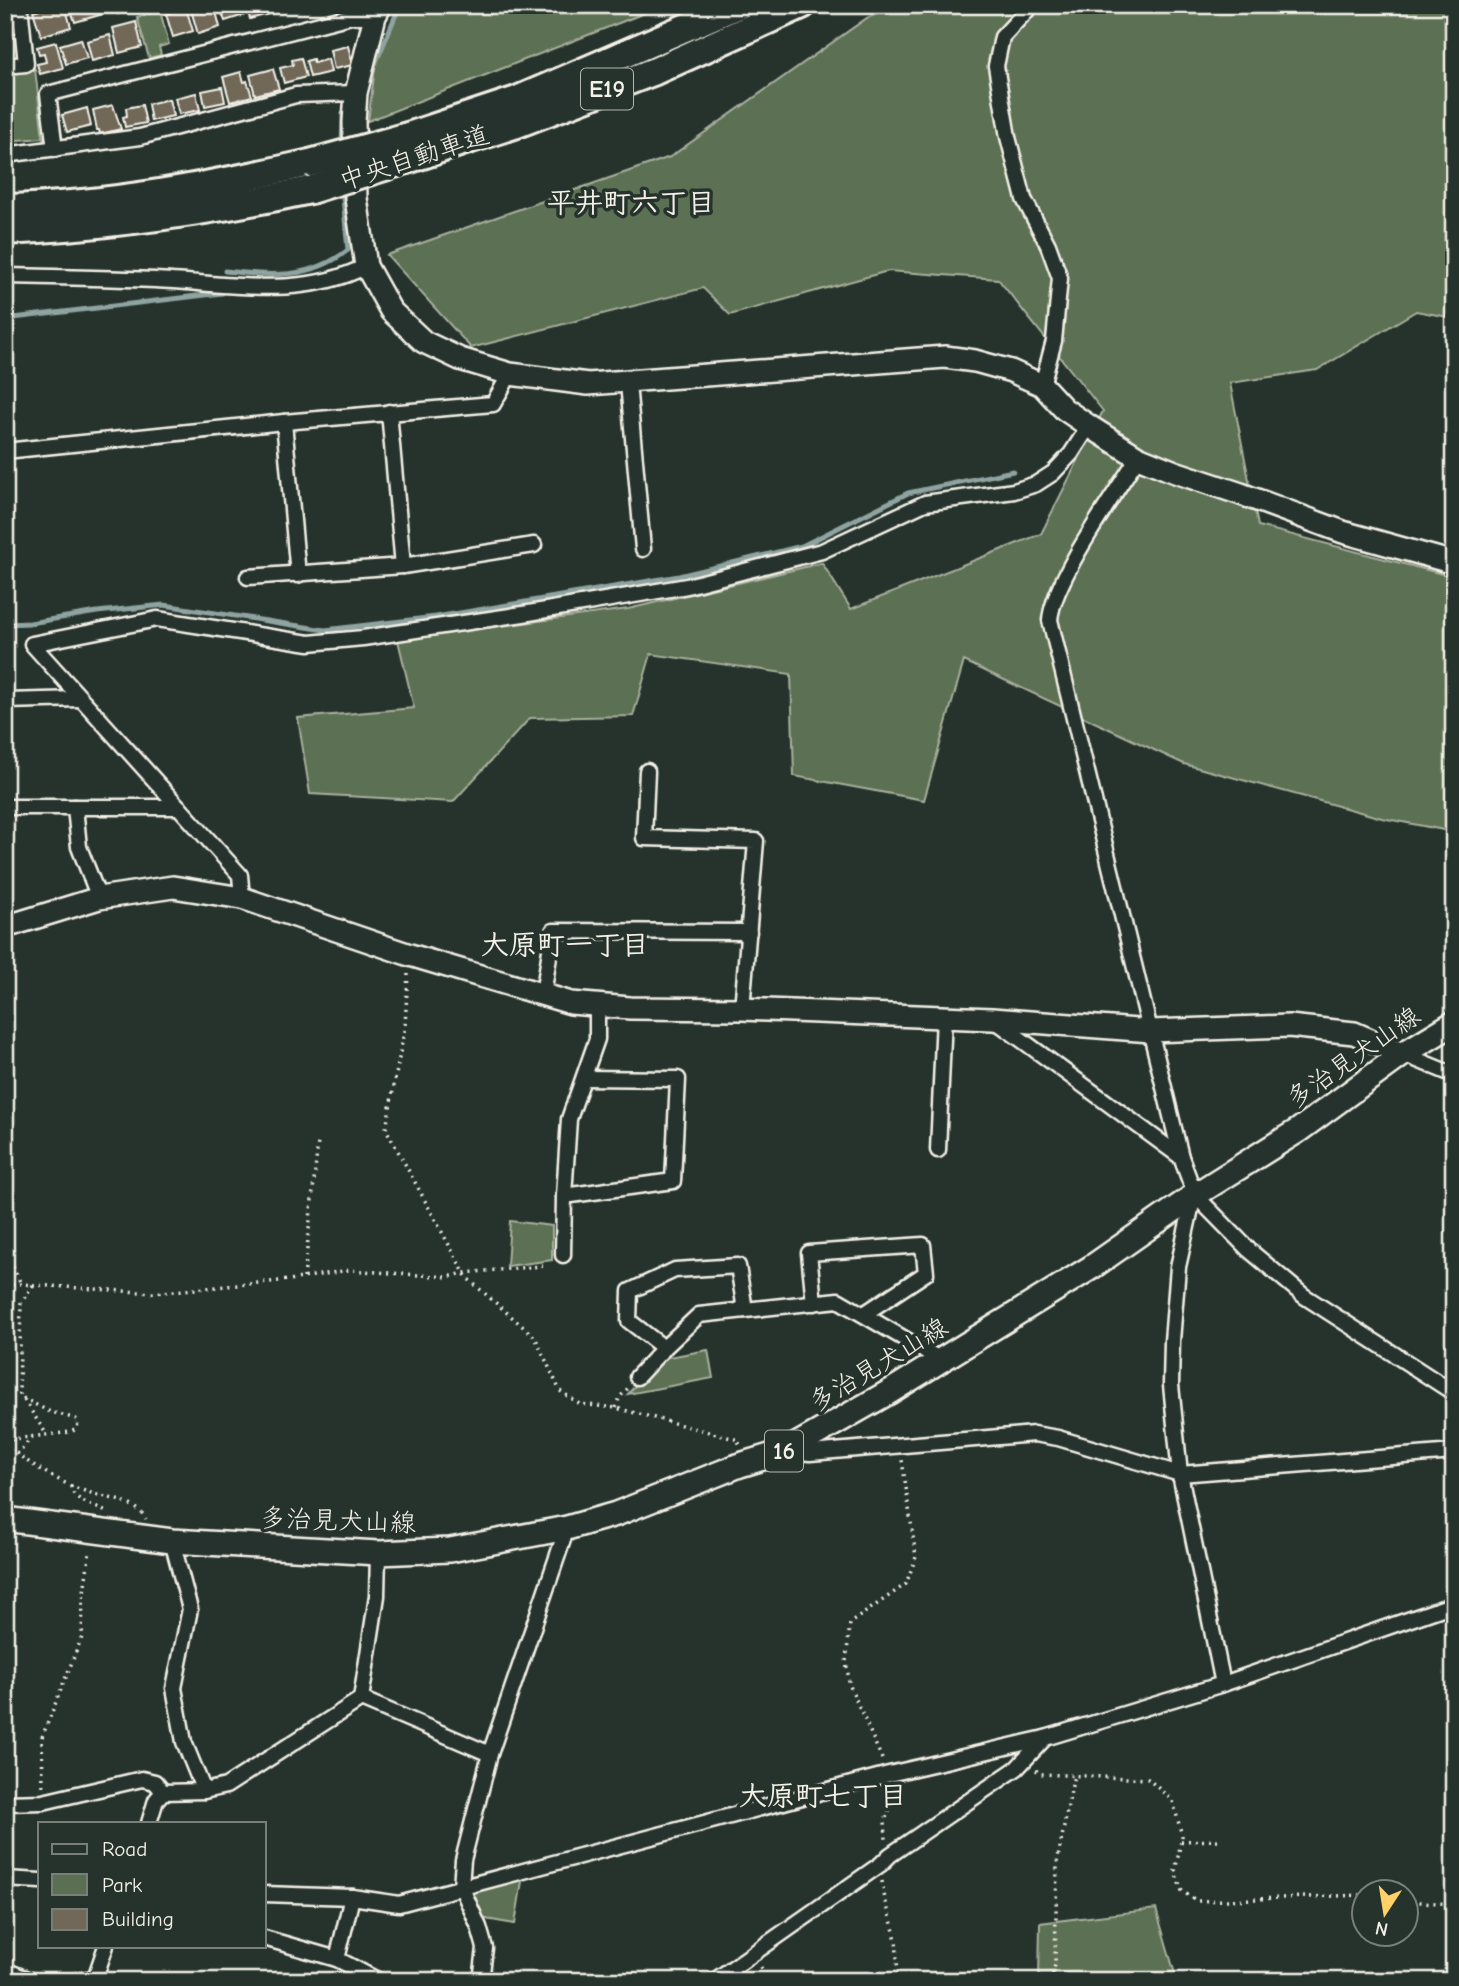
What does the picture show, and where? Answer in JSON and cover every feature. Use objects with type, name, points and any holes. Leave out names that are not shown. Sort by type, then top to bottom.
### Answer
[{"type":"highway","name":"中央自動車道","points":[[5,232],[151,220],[310,190],[738,5]]},
{"type":"highway","name":"中央自動車道","points":[[5,208],[143,195],[222,183],[310,163],[407,148],[514,125],[655,71],[802,5]]},
{"type":"main road","name":"多治見犬山線","points":[[5,1519],[161,1539],[378,1553],[450,1550],[566,1528],[616,1514],[740,1465],[786,1451],[942,1360],[1092,1267],[1195,1195],[1299,1130],[1403,1054],[1454,1023]]},
{"type":"street","points":[[5,66],[26,64],[20,5]]},
{"type":"street","points":[[1031,5],[1002,37],[996,66],[1008,137],[1024,198],[1048,245],[1060,278],[1054,341],[1042,385]]},
{"type":"street","points":[[55,149],[48,94],[378,10],[356,93],[356,198],[366,267],[391,312],[424,342],[460,359],[510,374],[588,384],[945,357],[975,361],[1011,371],[1042,385],[1064,409],[1138,457],[1343,533],[1454,563]]},
{"type":"street","points":[[5,155],[140,137],[296,95],[356,93]]},
{"type":"street","points":[[5,276],[157,280],[272,287],[309,285],[345,278],[366,267]]},
{"type":"street","points":[[5,451],[284,422],[493,404],[510,374]]},
{"type":"street","points":[[628,383],[643,549]]},
{"type":"street","points":[[389,412],[403,566]]},
{"type":"street","points":[[284,422],[298,575]]},
{"type":"street","points":[[242,898],[240,875],[32,644],[157,619],[309,643],[523,614],[687,586],[822,551],[925,503],[1014,491],[1036,484],[1053,473],[1071,454],[1089,426]]},
{"type":"street","points":[[1138,457],[1068,572],[1051,606],[1050,620],[1181,1157],[1195,1195],[1249,1250],[1304,1296],[1454,1393]]},
{"type":"street","points":[[248,578],[403,566],[534,545]]},
{"type":"street","points":[[5,701],[81,699]]},
{"type":"street","points":[[647,771],[644,838],[756,841],[742,1009]]},
{"type":"street","points":[[5,807],[179,807]]},
{"type":"street","points":[[75,807],[79,847],[99,898]]},
{"type":"street","points":[[5,927],[99,898],[173,887],[242,898],[410,956],[571,1003],[630,1008],[992,1018],[1151,1031],[1289,1026],[1354,1033],[1454,1075]]},
{"type":"street","points":[[543,995],[552,931],[748,933]]},
{"type":"street","points":[[563,1255],[569,1119],[597,1039],[597,1005]]},
{"type":"street","points":[[938,1150],[944,1017]]},
{"type":"street","points":[[992,1018],[1181,1157]]},
{"type":"street","points":[[564,1196],[673,1181],[678,1079],[584,1078]]},
{"type":"street","points":[[1195,1195],[1178,1267],[1171,1385],[1180,1474],[1223,1684]]},
{"type":"street","points":[[814,1303],[809,1253],[923,1245],[926,1273],[863,1314]]},
{"type":"street","points":[[664,1348],[629,1321],[630,1291],[675,1270],[738,1266],[745,1310]]},
{"type":"street","points":[[637,1377],[699,1315],[838,1300],[942,1360]]},
{"type":"street","points":[[786,1451],[810,1453],[1034,1434],[1058,1438],[1180,1474],[1454,1452]]},
{"type":"street","points":[[481,1981],[485,1948],[461,1886],[463,1860],[489,1755],[566,1528]]},
{"type":"street","points":[[161,1539],[190,1609],[174,1688],[184,1742],[204,1791]]},
{"type":"street","points":[[149,1822],[156,1800],[163,1793],[204,1791],[226,1786],[361,1699],[377,1596],[378,1553]]},
{"type":"street","points":[[266,1894],[352,1897],[398,1904],[885,1775],[1045,1738],[1223,1684],[1454,1604]]},
{"type":"street","points":[[361,1699],[489,1755]]},
{"type":"street","points":[[714,1981],[1024,1762],[1045,1738]]},
{"type":"street","points":[[5,1803],[43,1802],[142,1779],[155,1782],[163,1793]]},
{"type":"street","points":[[5,1879],[38,1881]]},
{"type":"street","points":[[337,1959],[352,1897]]},
{"type":"street","points":[[266,1939],[337,1959],[379,1981]]},
{"type":"street","points":[[75,1981],[96,1980],[105,1948]]},
{"type":"street","points":[[5,1970],[32,1981]]},
{"type":"path","points":[[410,956],[405,1026],[386,1129],[467,1278],[535,1337],[560,1391],[579,1404],[616,1408],[739,1440],[740,1465]]},
{"type":"path","points":[[304,1278],[318,1142]]},
{"type":"path","points":[[5,1247],[21,1284]]},
{"type":"path","points":[[5,1285],[153,1293],[304,1278],[349,1270],[448,1277],[464,1273],[543,1266]]},
{"type":"path","points":[[33,1285],[21,1303],[19,1396],[48,1411],[76,1419],[78,1424],[71,1432],[13,1439],[7,1443],[10,1450],[57,1480],[132,1506],[144,1514],[161,1539]]},
{"type":"path","points":[[616,1408],[619,1398],[637,1377]]},
{"type":"path","points":[[23,1398],[47,1435]]},
{"type":"path","points":[[17,1454],[32,1437]]},
{"type":"path","points":[[900,1444],[916,1557],[906,1584],[850,1623],[846,1662],[850,1686],[885,1775],[888,1811],[885,1820],[884,1899],[896,1939],[897,1971],[902,1981]]},
{"type":"path","points":[[43,1802],[42,1737],[82,1637],[83,1599],[102,1532],[112,1521],[108,1513],[76,1498],[71,1492],[71,1486]]},
{"type":"path","points":[[1024,1762],[1041,1773],[1148,1779],[1173,1801],[1182,1836],[1175,1872],[1182,1891],[1197,1901],[1350,1896]]},
{"type":"path","points":[[1051,1981],[1055,1965],[1057,1863],[1074,1775]]},
{"type":"path","points":[[1181,1841],[1221,1840]]},
{"type":"path","points":[[1420,1902],[1454,1904]]},
{"type":"green space","points":[[400,5],[665,5],[368,121],[375,68]]},
{"type":"green space","points":[[899,5],[1454,5],[1454,318],[1416,311],[1317,370],[1230,383],[1258,526],[1454,577],[1454,832],[1382,818],[1184,764],[964,661],[924,800],[794,776],[791,674],[651,654],[633,716],[530,718],[453,802],[310,794],[298,718],[414,708],[398,640],[628,609],[822,563],[851,609],[1041,534],[1103,411],[998,279],[888,271],[730,315],[703,288],[471,348],[387,255],[670,157],[867,18]]},
{"type":"green space","points":[[160,11],[169,44],[159,47],[161,55],[149,58],[137,17]]},
{"type":"green space","points":[[35,69],[43,138],[5,141],[5,71]]},
{"type":"green space","points":[[510,1221],[552,1226],[552,1260],[507,1266]]},
{"type":"green space","points":[[708,1350],[713,1378],[628,1394],[658,1359]]},
{"type":"green space","points":[[523,1875],[515,1924],[480,1918],[469,1888]]},
{"type":"green space","points":[[1156,1909],[1177,1981],[1039,1981],[1040,1923]]},
{"type":"building","points":[[53,5],[54,9],[65,5],[71,27],[41,36],[33,11]]},
{"type":"building","points":[[69,5],[100,5],[103,14],[75,22]]},
{"type":"building","points":[[103,5],[134,5],[135,8],[118,14],[116,8],[106,12]]},
{"type":"building","points":[[219,5],[241,5],[244,15],[225,21]]},
{"type":"building","points":[[246,5],[270,5],[272,13],[250,19]]},
{"type":"building","points":[[203,7],[204,11],[215,8],[220,27],[198,34],[191,10]]},
{"type":"building","points":[[186,8],[193,31],[173,37],[166,14]]},
{"type":"building","points":[[136,22],[142,47],[119,53],[113,28]]},
{"type":"building","points":[[5,31],[11,31],[12,49],[5,49]]},
{"type":"building","points":[[110,35],[115,55],[92,61],[87,41]]},
{"type":"building","points":[[81,39],[87,58],[66,64],[60,45]]},
{"type":"building","points":[[56,42],[63,68],[40,74],[37,64],[46,62],[44,53],[39,54],[37,47]]},
{"type":"building","points":[[348,46],[353,65],[334,69],[330,50]]},
{"type":"building","points":[[301,58],[306,77],[284,83],[280,68],[293,65],[292,60]]},
{"type":"building","points":[[313,59],[314,63],[328,59],[331,72],[310,77],[306,61]]},
{"type":"building","points":[[273,69],[279,89],[255,95],[250,75]]},
{"type":"building","points":[[241,72],[252,96],[230,102],[223,77]]},
{"type":"building","points":[[222,87],[225,102],[205,106],[202,91]]},
{"type":"building","points":[[196,93],[200,110],[179,114],[175,98]]},
{"type":"building","points":[[169,99],[173,116],[151,121],[148,104]]},
{"type":"building","points":[[113,105],[121,129],[100,134],[93,110]]},
{"type":"building","points":[[142,105],[146,123],[125,127],[123,117],[127,116],[126,108]]},
{"type":"building","points":[[87,108],[91,126],[67,132],[62,115]]},
{"type":"waterway","points":[[379,55],[400,5]]},
{"type":"waterway","points":[[342,145],[343,114]]},
{"type":"waterway","points":[[225,271],[290,274],[319,267],[348,250],[342,187]]},
{"type":"waterway","points":[[5,319],[222,293]]},
{"type":"waterway","points":[[5,624],[164,605],[325,630],[436,617],[679,576],[802,546],[908,493],[1013,471]]},
{"type":"district","name":"平井町六丁目","points":[[631,202]]},
{"type":"district","name":"大原町一丁目","points":[[565,944]]},
{"type":"district","name":"大原町七丁目","points":[[823,1795]]}]
